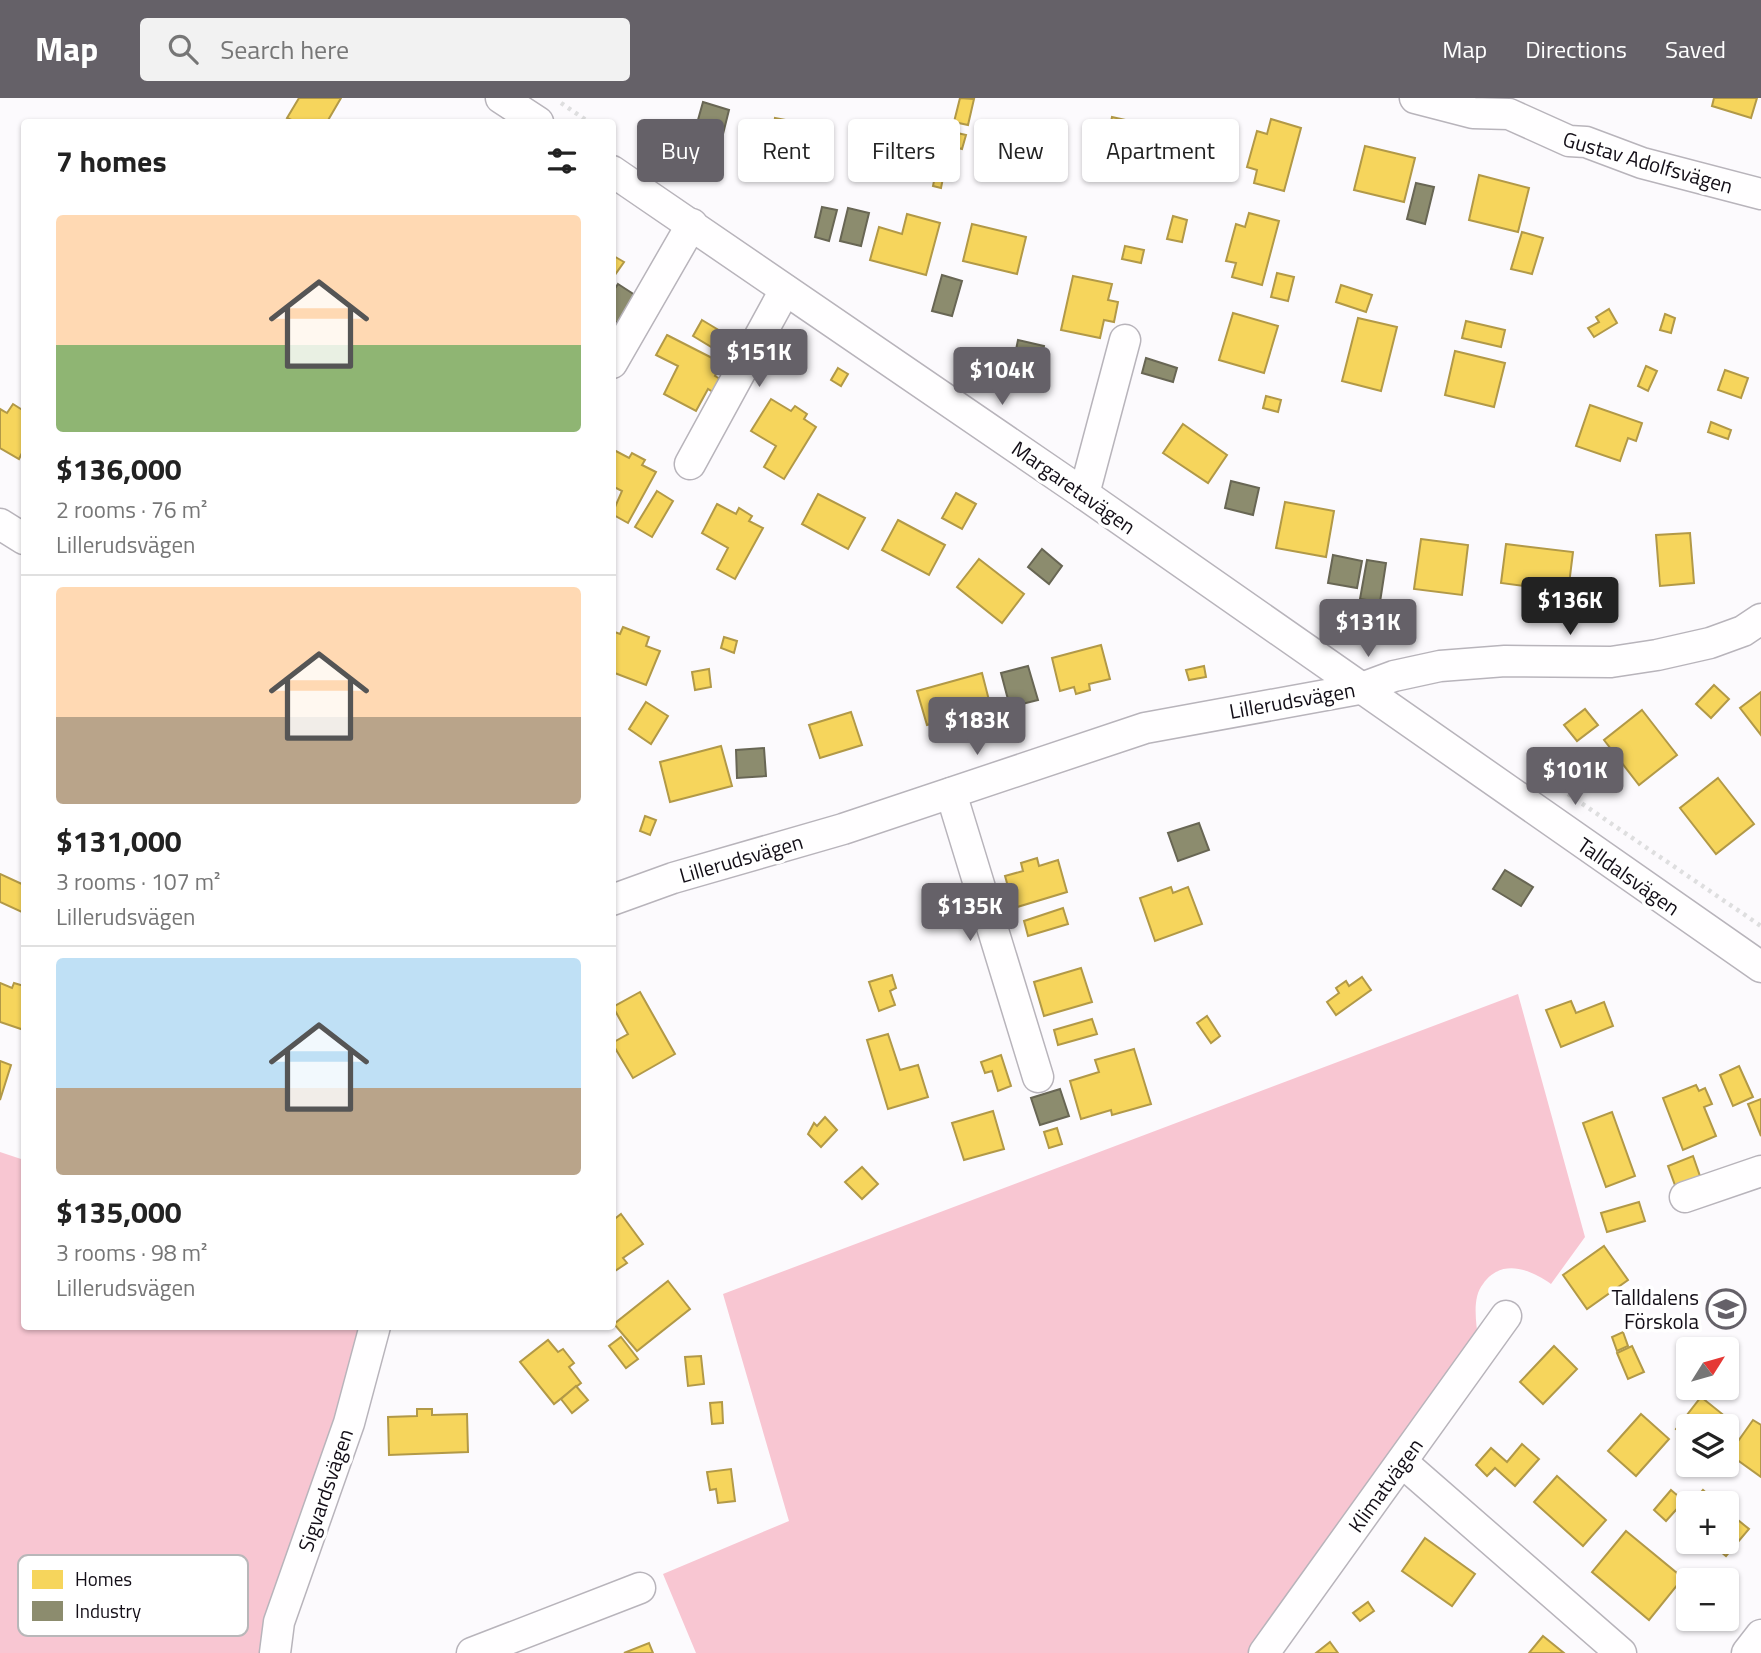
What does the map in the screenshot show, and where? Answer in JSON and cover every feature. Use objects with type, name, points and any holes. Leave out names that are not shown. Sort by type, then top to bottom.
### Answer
[{"type":"street","points":[[501,98],[533,119]]},
{"type":"street","name":"Gustav Adolfsvägen","points":[[1415,98],[1473,113],[1509,114],[1569,141],[1586,142],[1642,163],[1761,194]]},
{"type":"street","name":"Margaretavägen","points":[[616,174],[1084,494],[1359,689]]},
{"type":"street","points":[[616,356],[692,224]]},
{"type":"street","points":[[690,464],[785,290]]},
{"type":"street","points":[[1084,494],[1125,340]]},
{"type":"street","points":[[0,524],[21,537]]},
{"type":"street","name":"Lillerudsvägen","points":[[616,899],[673,878],[843,829],[1144,728],[1359,689],[1394,676],[1472,662],[1611,662],[1657,656],[1710,643],[1743,631],[1761,618]]},
{"type":"street","name":"Talldalsvägen","points":[[1359,689],[1761,967]]},
{"type":"street","points":[[951,793],[1038,1077]]},
{"type":"street","points":[[1685,1197],[1761,1171]]},
{"type":"street","name":"Klimatvägen","points":[[1264,1653],[1506,1316]]},
{"type":"street","name":"Sigvardsvägen","points":[[275,1653],[279,1622],[349,1423],[374,1330]]},
{"type":"street","points":[[1402,1462],[1621,1653]]},
{"type":"street","points":[[472,1653],[640,1588]]},
{"type":"street","points":[[1746,1653],[1761,1635]]},
{"type":"path","points":[[553,98],[584,119]]},
{"type":"path","points":[[1566,793],[1761,926]]},
{"type":"shaded area","points":[[1518,994],[1585,1237],[1551,1284],[1534,1274],[1507,1269],[1490,1276],[1483,1284],[1476,1303],[1478,1338],[1252,1653],[696,1653],[663,1574],[789,1521],[723,1294]]},
{"type":"shaded area","points":[[0,1152],[21,1159],[21,1330],[374,1330],[275,1653],[0,1653]]},
{"type":"building: Homes","points":[[299,98],[341,98],[329,119],[287,118]]},
{"type":"building: Homes","points":[[960,98],[974,99],[968,125],[960,123],[960,119],[955,119]]},
{"type":"building: Homes","points":[[1714,98],[1757,98],[1751,118],[1712,106]]},
{"type":"building: Homes","points":[[1271,119],[1301,128],[1284,191],[1254,183],[1257,170],[1247,167],[1257,131],[1267,134]]},
{"type":"building: Homes","points":[[960,134],[966,135],[960,148]]},
{"type":"building: Homes","points":[[1365,146],[1415,158],[1404,202],[1354,190]]},
{"type":"building: Homes","points":[[1479,175],[1529,188],[1518,232],[1469,220]]},
{"type":"building: Homes","points":[[934,182],[942,182],[941,188],[933,186]]},
{"type":"building: Homes","points":[[1249,213],[1279,221],[1262,285],[1232,277],[1236,263],[1226,261],[1236,224],[1245,227]]},
{"type":"building: Homes","points":[[907,214],[940,223],[926,275],[870,260],[879,227],[902,234]]},
{"type":"building: Homes","points":[[1173,216],[1187,220],[1182,242],[1167,239]]},
{"type":"building: Homes","points":[[972,224],[1026,237],[1017,274],[963,261]]},
{"type":"building: Homes","points":[[1522,232],[1543,238],[1532,274],[1511,269]]},
{"type":"building: Homes","points":[[1125,246],[1144,250],[1141,263],[1122,259]]},
{"type":"building: Homes","points":[[616,257],[624,262],[616,273]]},
{"type":"building: Homes","points":[[1277,273],[1294,277],[1288,301],[1271,297]]},
{"type":"building: Homes","points":[[1073,276],[1112,284],[1108,300],[1118,302],[1114,322],[1104,320],[1100,338],[1061,330]]},
{"type":"building: Homes","points":[[1341,285],[1372,295],[1366,312],[1336,302]]},
{"type":"building: Homes","points":[[1609,309],[1617,323],[1594,337],[1588,328],[1599,322],[1596,317]]},
{"type":"building: Homes","points":[[1233,313],[1278,326],[1264,373],[1219,360]]},
{"type":"building: Homes","points":[[1665,314],[1675,318],[1671,333],[1660,330]]},
{"type":"building: Homes","points":[[1358,318],[1397,327],[1381,391],[1342,381]]},
{"type":"building: Homes","points":[[702,320],[727,335],[718,351],[693,336]]},
{"type":"building: Homes","points":[[1466,321],[1505,330],[1501,347],[1462,338]]},
{"type":"building: Homes","points":[[667,335],[722,363],[715,376],[720,379],[713,392],[708,389],[696,411],[664,394],[678,366],[656,355]]},
{"type":"building: Homes","points":[[1455,351],[1505,363],[1494,407],[1445,395]]},
{"type":"building: Homes","points":[[1646,366],[1657,371],[1648,391],[1638,386]]},
{"type":"building: Homes","points":[[838,368],[848,374],[841,386],[831,380]]},
{"type":"building: Homes","points":[[1725,370],[1748,378],[1741,398],[1718,390]]},
{"type":"building: Homes","points":[[1266,396],[1281,400],[1278,412],[1263,408]]},
{"type":"building: Homes","points":[[771,399],[791,411],[795,406],[807,414],[804,419],[816,427],[784,479],[764,467],[776,446],[751,431]]},
{"type":"building: Homes","points":[[13,404],[21,409],[19,459],[0,448],[0,409],[7,413]]},
{"type":"building: Homes","points":[[1590,405],[1642,423],[1636,441],[1628,438],[1620,461],[1576,446]]},
{"type":"building: Homes","points":[[1711,422],[1731,430],[1728,439],[1708,432]]},
{"type":"building: Homes","points":[[1183,424],[1227,455],[1208,483],[1163,453]]},
{"type":"building: Homes","points":[[616,451],[629,458],[632,453],[645,460],[642,465],[656,472],[628,523],[616,516],[616,505],[622,491],[616,488]]},
{"type":"building: Homes","points":[[657,491],[673,501],[652,537],[635,527]]},
{"type":"building: Homes","points":[[956,493],[976,504],[962,529],[942,518]]},
{"type":"building: Homes","points":[[818,494],[865,518],[848,549],[802,524]]},
{"type":"building: Homes","points":[[1285,502],[1334,511],[1326,557],[1276,548]]},
{"type":"building: Homes","points":[[717,504],[736,514],[739,508],[752,516],[749,521],[763,528],[735,579],[717,569],[728,548],[702,533]]},
{"type":"building: Homes","points":[[898,520],[945,545],[929,575],[882,550]]},
{"type":"building: Homes","points":[[1690,533],[1694,583],[1660,586],[1656,535]]},
{"type":"building: Homes","points":[[1421,539],[1468,545],[1462,595],[1414,589]]},
{"type":"building: Homes","points":[[1506,544],[1573,552],[1568,592],[1501,583]]},
{"type":"building: Homes","points":[[979,559],[1024,594],[1002,623],[957,587]]},
{"type":"building: Homes","points":[[623,627],[649,637],[646,646],[660,651],[646,685],[616,674],[616,632],[620,634]]},
{"type":"building: Homes","points":[[724,637],[737,641],[734,653],[721,648]]},
{"type":"building: Homes","points":[[1101,645],[1110,679],[1089,684],[1090,690],[1076,694],[1074,687],[1060,691],[1052,658]]},
{"type":"building: Homes","points":[[1204,666],[1206,677],[1189,680],[1186,670]]},
{"type":"building: Homes","points":[[709,669],[711,687],[695,690],[692,672]]},
{"type":"building: Homes","points":[[982,673],[991,708],[927,725],[917,691]]},
{"type":"building: Homes","points":[[1714,685],[1729,699],[1711,718],[1696,704]]},
{"type":"building: Homes","points":[[1761,692],[1761,735],[1740,708]]},
{"type":"building: Homes","points":[[646,702],[668,716],[651,744],[629,729]]},
{"type":"building: Homes","points":[[1585,709],[1598,725],[1577,741],[1564,725]]},
{"type":"building: Homes","points":[[1642,710],[1677,755],[1639,785],[1604,740]]},
{"type":"building: Homes","points":[[851,712],[862,745],[820,758],[809,725]]},
{"type":"building: Homes","points":[[721,746],[732,786],[670,802],[660,762]]},
{"type":"building: Homes","points":[[1718,778],[1754,824],[1716,854],[1680,808]]},
{"type":"building: Homes","points":[[645,816],[656,820],[650,835],[640,831]]},
{"type":"building: Homes","points":[[1037,858],[1039,866],[1058,860],[1067,892],[1014,908],[1005,876],[1023,871],[1021,863]]},
{"type":"building: Homes","points":[[0,874],[21,884],[21,912],[0,902]]},
{"type":"building: Homes","points":[[1171,887],[1173,893],[1188,887],[1202,924],[1155,941],[1140,898]]},
{"type":"building: Homes","points":[[1063,908],[1068,924],[1028,936],[1024,921]]},
{"type":"building: Homes","points":[[1081,968],[1092,1002],[1044,1016],[1034,982]]},
{"type":"building: Homes","points":[[892,975],[896,988],[890,991],[895,1005],[879,1011],[869,982]]},
{"type":"building: Homes","points":[[1362,977],[1371,990],[1336,1015],[1327,1002],[1339,993],[1336,988],[1346,981],[1349,986]]},
{"type":"building: Homes","points":[[0,983],[12,988],[14,983],[21,985],[21,1029],[0,1022]]},
{"type":"building: Homes","points":[[640,992],[675,1054],[633,1078],[616,1050],[616,1041],[628,1034],[616,1012],[616,1005]]},
{"type":"building: Homes","points":[[1571,1001],[1576,1013],[1604,1002],[1613,1026],[1561,1047],[1546,1010]]},
{"type":"building: Homes","points":[[1207,1016],[1220,1036],[1211,1043],[1197,1023]]},
{"type":"building: Homes","points":[[1092,1019],[1097,1034],[1058,1045],[1054,1030]]},
{"type":"building: Homes","points":[[888,1034],[900,1070],[918,1065],[928,1097],[888,1109],[867,1040]]},
{"type":"building: Homes","points":[[1134,1049],[1151,1104],[1112,1115],[1111,1110],[1081,1119],[1070,1081],[1099,1072],[1095,1060]]},
{"type":"building: Homes","points":[[1001,1055],[1011,1086],[998,1091],[992,1071],[985,1073],[981,1062]]},
{"type":"building: Homes","points":[[0,1061],[11,1065],[0,1100]]},
{"type":"building: Homes","points":[[1739,1066],[1753,1097],[1733,1106],[1720,1075]]},
{"type":"building: Homes","points":[[1696,1085],[1699,1091],[1705,1088],[1712,1104],[1704,1107],[1716,1136],[1683,1150],[1663,1098]]},
{"type":"building: Homes","points":[[1761,1099],[1761,1136],[1748,1104]]},
{"type":"building: Homes","points":[[993,1111],[1004,1149],[964,1160],[952,1123]]},
{"type":"building: Homes","points":[[1612,1112],[1635,1176],[1606,1187],[1583,1123]]},
{"type":"building: Homes","points":[[825,1117],[837,1130],[821,1147],[808,1134],[814,1123],[817,1126]]},
{"type":"building: Homes","points":[[1057,1128],[1062,1144],[1049,1148],[1044,1132]]},
{"type":"building: Homes","points":[[1693,1156],[1701,1179],[1676,1188],[1668,1166]]},
{"type":"building: Homes","points":[[862,1167],[878,1184],[862,1199],[845,1182]]},
{"type":"building: Homes","points":[[1639,1202],[1645,1221],[1607,1232],[1601,1213]]},
{"type":"building: Homes","points":[[621,1214],[643,1244],[623,1258],[627,1263],[616,1270],[616,1218]]},
{"type":"building: Homes","points":[[1604,1246],[1628,1280],[1587,1309],[1563,1275]]},
{"type":"building: Homes","points":[[668,1281],[690,1309],[637,1351],[616,1326],[616,1322]]},
{"type":"building: Homes","points":[[1623,1332],[1628,1346],[1617,1351],[1612,1337]]},
{"type":"building: Homes","points":[[621,1337],[638,1359],[626,1368],[609,1346]]},
{"type":"building: Homes","points":[[548,1340],[558,1352],[563,1349],[574,1363],[569,1367],[581,1383],[554,1404],[520,1362]]},
{"type":"building: Homes","points":[[1554,1346],[1577,1369],[1543,1404],[1520,1382]]},
{"type":"building: Homes","points":[[1632,1346],[1644,1372],[1628,1379],[1617,1353]]},
{"type":"building: Homes","points":[[701,1356],[704,1384],[688,1386],[685,1357]]},
{"type":"building: Homes","points":[[576,1386],[588,1400],[572,1413],[561,1399]]},
{"type":"building: Homes","points":[[1699,1400],[1705,1400],[1722,1414],[1688,1414]]},
{"type":"building: Homes","points":[[722,1402],[723,1423],[712,1424],[710,1403]]},
{"type":"building: Homes","points":[[417,1409],[432,1409],[432,1415],[467,1414],[468,1452],[389,1455],[388,1417],[417,1416]]},
{"type":"building: Homes","points":[[1641,1414],[1669,1439],[1636,1476],[1608,1451]]},
{"type":"building: Homes","points":[[1753,1420],[1761,1425],[1761,1477],[1739,1461],[1739,1440]]},
{"type":"building: Homes","points":[[1522,1444],[1539,1459],[1515,1486],[1495,1468],[1487,1476],[1476,1465],[1491,1448],[1507,1462]]},
{"type":"building: Homes","points":[[731,1469],[735,1501],[718,1503],[716,1489],[710,1490],[707,1472]]},
{"type":"building: Homes","points":[[1557,1476],[1606,1520],[1583,1546],[1534,1502]]},
{"type":"building: Homes","points":[[1671,1490],[1676,1494],[1676,1510],[1666,1521],[1654,1510]]},
{"type":"building: Homes","points":[[1739,1521],[1749,1529],[1739,1541]]},
{"type":"building: Homes","points":[[1626,1531],[1676,1572],[1676,1587],[1649,1620],[1592,1572]]},
{"type":"building: Homes","points":[[1425,1538],[1475,1574],[1452,1606],[1402,1571]]},
{"type":"building: Homes","points":[[1368,1602],[1374,1611],[1360,1621],[1353,1613]]},
{"type":"building: Homes","points":[[1543,1636],[1564,1653],[1529,1653]]},
{"type":"building: Homes","points":[[1330,1642],[1338,1653],[1316,1653]]},
{"type":"building: Homes","points":[[649,1643],[653,1653],[624,1653]]},
{"type":"building: Industry","points":[[703,102],[729,110],[724,130],[724,119],[698,119]]},
{"type":"building: Industry","points":[[1416,183],[1434,187],[1425,224],[1407,219]]},
{"type":"building: Industry","points":[[822,207],[837,210],[829,241],[815,237]]},
{"type":"building: Industry","points":[[848,208],[869,213],[861,246],[840,241]]},
{"type":"building: Industry","points":[[942,275],[962,281],[952,316],[932,311]]},
{"type":"building: Industry","points":[[618,284],[638,297],[620,325],[616,322]]},
{"type":"building: Industry","points":[[1018,340],[1044,346],[1038,375],[1012,369]]},
{"type":"building: Industry","points":[[1146,358],[1177,368],[1173,382],[1142,373]]},
{"type":"building: Industry","points":[[1231,481],[1259,488],[1253,515],[1225,508]]},
{"type":"building: Industry","points":[[1042,549],[1062,566],[1049,584],[1028,567]]},
{"type":"building: Industry","points":[[1333,555],[1362,561],[1357,588],[1328,583]]},
{"type":"building: Industry","points":[[1367,560],[1386,563],[1380,602],[1360,599]]},
{"type":"building: Industry","points":[[1028,666],[1038,700],[1010,707],[1001,673]]},
{"type":"building: Industry","points":[[764,748],[766,776],[737,778],[736,750]]},
{"type":"building: Industry","points":[[1199,823],[1209,850],[1178,861],[1168,833]]},
{"type":"building: Industry","points":[[1505,870],[1533,887],[1521,906],[1493,889]]},
{"type":"building: Industry","points":[[1060,1089],[1069,1116],[1040,1125],[1031,1098]]},
{"type":"place","name":"Talldalens Förskola","points":[[1726,1309]]}]
